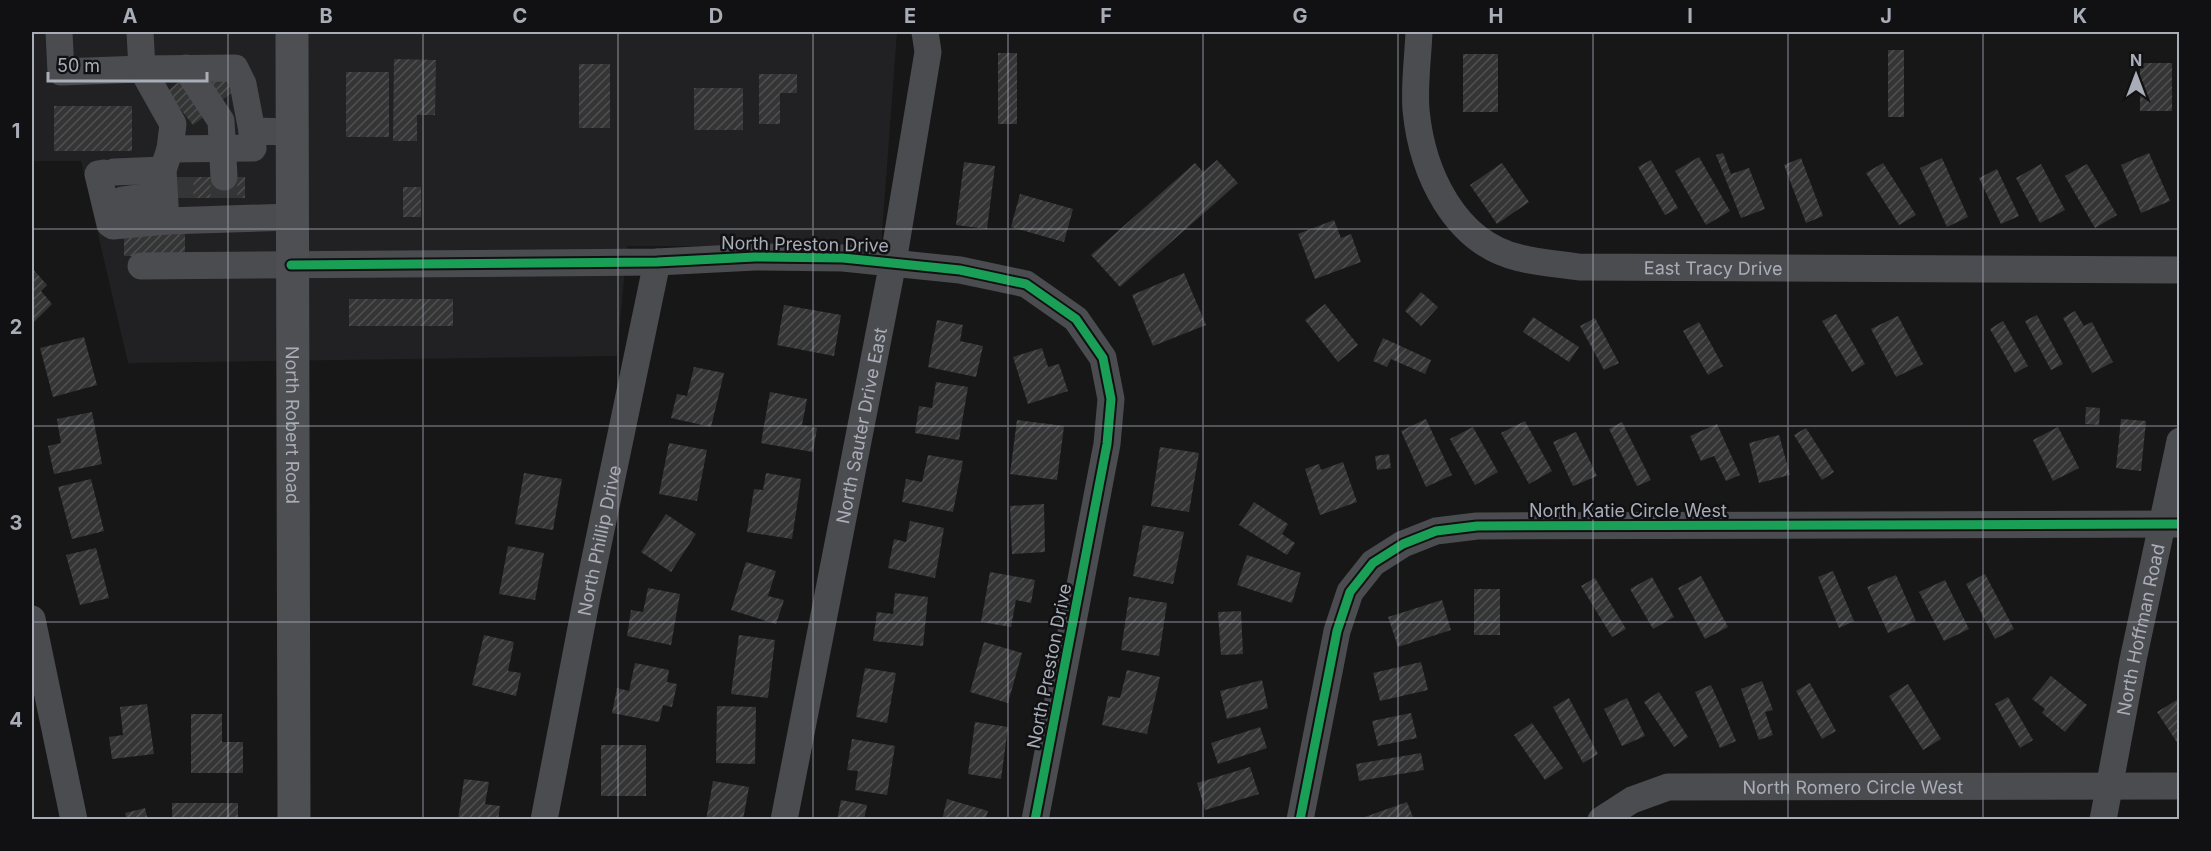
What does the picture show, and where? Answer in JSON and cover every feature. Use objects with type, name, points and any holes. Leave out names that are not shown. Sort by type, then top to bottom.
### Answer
[{"type":"main road","name":"North Robert Road","points":[[292,32],[294,819]]},
{"type":"street","points":[[59,32],[61,72],[235,68],[243,84],[253,148],[216,148],[171,187],[113,226],[110,224],[111,196],[171,187],[291,217]]},
{"type":"street","points":[[140,32],[142,69],[173,124],[171,187]]},
{"type":"street","name":"North Sauter Drive East","points":[[784,819],[893,262],[928,52],[925,32]]},
{"type":"street","name":"East Tracy Drive","points":[[1419,32],[1416,110],[1427,163],[1444,204],[1478,240],[1518,258],[1579,267],[2180,270]]},
{"type":"street","points":[[186,68],[221,121],[216,148],[216,198]]},
{"type":"street","points":[[252,131],[291,132]]},
{"type":"street","name":"North Preston Drive","points":[[141,266],[657,262],[766,257],[893,262],[960,270],[1026,284],[1076,318],[1103,358],[1111,399],[1107,444],[1035,819]]},
{"type":"street","name":"North Phillip Drive","points":[[544,819],[594,562],[657,262]]},
{"type":"street","name":"North Hoffman Road","points":[[2103,819],[2170,524],[2180,441]]},
{"type":"street","name":"North Katie Circle West","points":[[1300,819],[1337,631],[1350,592],[1373,563],[1403,544],[1436,531],[1489,526],[2170,524]]},
{"type":"street","points":[[32,620],[74,819]]},
{"type":"street","name":"North Romero Circle West","points":[[1601,819],[1632,800],[1668,787],[2180,786]]},
{"type":"shaded area","points":[[32,32],[897,32],[881,246],[627,246],[617,356],[128,363],[81,161],[32,161]]},
{"type":"building","points":[[1888,50],[1904,50],[1904,117],[1888,117]]},
{"type":"building","points":[[998,53],[1017,53],[1017,124],[998,124]]},
{"type":"building","points":[[1463,54],[1498,54],[1498,112],[1463,112]]},
{"type":"building","points":[[394,59],[436,60],[435,115],[417,115],[417,141],[393,141]]},
{"type":"building","points":[[2140,63],[2172,63],[2172,111],[2140,111]]},
{"type":"building","points":[[579,64],[610,64],[610,128],[579,128]]},
{"type":"building","points":[[346,72],[389,72],[389,137],[346,137]]},
{"type":"building","points":[[221,73],[235,90],[217,104],[204,87]]},
{"type":"building","points":[[759,74],[797,74],[797,93],[780,93],[780,124],[759,124]]},
{"type":"building","points":[[183,78],[210,112],[193,125],[167,92]]},
{"type":"building","points":[[694,88],[743,88],[743,130],[694,130]]},
{"type":"building","points":[[54,106],[132,106],[132,151],[54,151]]},
{"type":"building","points":[[1723,153],[1731,174],[1749,168],[1765,209],[1741,218],[1716,155]]},
{"type":"building","points":[[2149,153],[2170,201],[2141,213],[2121,165]]},
{"type":"building","points":[[1699,157],[1730,211],[1706,225],[1675,171]]},
{"type":"building","points":[[1801,158],[1823,216],[1806,223],[1784,165]]},
{"type":"building","points":[[1942,158],[1968,217],[1947,227],[1920,168]]},
{"type":"building","points":[[1217,160],[1238,183],[1120,287],[1091,255],[1195,163],[1203,172]]},
{"type":"building","points":[[1651,160],[1678,208],[1665,215],[1638,167]]},
{"type":"building","points":[[964,162],[995,166],[987,229],[956,225]]},
{"type":"building","points":[[1502,163],[1529,202],[1497,224],[1470,185]]},
{"type":"building","points":[[1883,163],[1916,215],[1899,225],[1866,173]]},
{"type":"building","points":[[2041,164],[2065,210],[2040,223],[2016,178]]},
{"type":"building","points":[[2087,164],[2117,215],[2095,228],[2065,176]]},
{"type":"building","points":[[1997,169],[2019,216],[2001,224],[1979,178]]},
{"type":"building","points":[[168,177],[245,177],[245,198],[168,198]]},
{"type":"building","points":[[403,187],[421,187],[421,217],[403,217]]},
{"type":"building","points":[[1020,194],[1073,209],[1064,242],[1011,227]]},
{"type":"building","points":[[1334,220],[1341,238],[1351,234],[1361,262],[1315,279],[1298,234]]},
{"type":"building","points":[[124,231],[185,231],[185,256],[124,256]]},
{"type":"building","points":[[32,268],[47,285],[41,291],[52,304],[32,324]]},
{"type":"building","points":[[1184,273],[1206,325],[1153,346],[1132,295]]},
{"type":"building","points":[[1421,292],[1438,307],[1421,326],[1405,311]]},
{"type":"building","points":[[349,299],[453,299],[453,326],[349,326]]},
{"type":"building","points":[[1325,304],[1358,345],[1338,362],[1305,320]]},
{"type":"building","points":[[784,305],[841,315],[834,356],[777,345]]},
{"type":"building","points":[[2075,311],[2084,326],[2092,322],[2113,362],[2092,373],[2063,318]]},
{"type":"building","points":[[1836,314],[1865,364],[1852,372],[1822,321]]},
{"type":"building","points":[[2037,315],[2063,364],[2051,370],[2025,321]]},
{"type":"building","points":[[1898,316],[1923,364],[1896,377],[1871,329]]},
{"type":"building","points":[[1533,317],[1579,347],[1569,362],[1523,332]]},
{"type":"building","points":[[1595,318],[1619,363],[1604,370],[1580,326]]},
{"type":"building","points":[[937,320],[963,325],[960,341],[983,346],[976,377],[928,367]]},
{"type":"building","points":[[2003,321],[2028,366],[2015,373],[1990,329]]},
{"type":"building","points":[[1699,322],[1723,366],[1708,375],[1683,331]]},
{"type":"building","points":[[84,337],[97,385],[53,397],[40,348]]},
{"type":"building","points":[[1383,338],[1431,360],[1425,374],[1391,359],[1387,367],[1373,361]]},
{"type":"building","points":[[1042,348],[1048,367],[1059,364],[1068,391],[1028,404],[1013,357]]},
{"type":"building","points":[[694,367],[724,373],[711,427],[671,418],[677,394],[687,396]]},
{"type":"building","points":[[936,382],[968,387],[959,440],[915,433],[919,406],[932,408]]},
{"type":"building","points":[[770,392],[807,399],[802,425],[817,428],[813,452],[761,443]]},
{"type":"building","points":[[2086,407],[2100,408],[2099,425],[2085,424]]},
{"type":"building","points":[[92,412],[102,464],[54,474],[48,446],[61,443],[57,419]]},
{"type":"building","points":[[1426,419],[1452,475],[1426,487],[1401,431]]},
{"type":"building","points":[[2121,419],[2146,421],[2141,471],[2116,468]]},
{"type":"building","points":[[1017,420],[1064,426],[1057,480],[1010,474]]},
{"type":"building","points":[[1525,421],[1552,471],[1529,484],[1501,433]]},
{"type":"building","points":[[1622,422],[1651,480],[1637,486],[1609,429]]},
{"type":"building","points":[[1717,424],[1740,475],[1726,481],[1714,456],[1701,461],[1690,436]]},
{"type":"building","points":[[1473,427],[1498,472],[1475,485],[1450,439]]},
{"type":"building","points":[[2058,427],[2079,468],[2053,481],[2033,440]]},
{"type":"building","points":[[1806,428],[1834,472],[1822,480],[1794,435]]},
{"type":"building","points":[[1576,432],[1597,476],[1573,486],[1553,442]]},
{"type":"building","points":[[1779,435],[1790,475],[1759,483],[1749,443]]},
{"type":"building","points":[[669,443],[707,450],[697,501],[659,494]]},
{"type":"building","points":[[1160,447],[1199,453],[1189,512],[1151,506]]},
{"type":"building","points":[[1389,454],[1391,468],[1377,470],[1375,456]]},
{"type":"building","points":[[928,455],[963,461],[953,512],[902,502],[906,479],[922,482]]},
{"type":"building","points":[[1343,462],[1357,502],[1320,515],[1305,469],[1319,464],[1321,470]]},
{"type":"building","points":[[524,473],[562,479],[553,530],[515,524]]},
{"type":"building","points":[[766,473],[801,479],[792,539],[747,532],[754,489],[763,490]]},
{"type":"building","points":[[91,479],[104,531],[72,539],[58,487]]},
{"type":"building","points":[[1254,502],[1288,524],[1282,534],[1295,543],[1287,555],[1239,525]]},
{"type":"building","points":[[1044,504],[1045,552],[1012,554],[1010,506]]},
{"type":"building","points":[[666,514],[696,534],[671,572],[641,552]]},
{"type":"building","points":[[910,521],[944,528],[935,578],[888,568],[894,539],[906,542]]},
{"type":"building","points":[[1143,525],[1184,532],[1173,584],[1133,576]]},
{"type":"building","points":[[508,546],[544,553],[535,600],[499,594]]},
{"type":"building","points":[[96,548],[109,598],[80,605],[66,555]]},
{"type":"building","points":[[1247,555],[1301,573],[1292,603],[1237,585]]},
{"type":"building","points":[[746,562],[776,571],[768,596],[784,600],[776,624],[731,610]]},
{"type":"building","points":[[1833,571],[1854,621],[1839,628],[1818,577]]},
{"type":"building","points":[[990,572],[1035,580],[1031,603],[1016,600],[1011,627],[981,622]]},
{"type":"building","points":[[1985,574],[2014,629],[1995,639],[1966,584]]},
{"type":"building","points":[[1896,575],[1916,621],[1888,633],[1867,587]]},
{"type":"building","points":[[1701,576],[1728,627],[1705,639],[1678,588]]},
{"type":"building","points":[[1652,577],[1674,617],[1653,629],[1630,589]]},
{"type":"building","points":[[1595,578],[1626,629],[1612,637],[1581,586]]},
{"type":"building","points":[[1945,580],[1969,629],[1944,641],[1919,592]]},
{"type":"building","points":[[648,588],[680,594],[671,645],[627,636],[631,610],[643,612]]},
{"type":"building","points":[[1474,589],[1500,589],[1500,635],[1474,635]]},
{"type":"building","points":[[895,593],[928,597],[923,646],[873,641],[877,612],[893,614]]},
{"type":"building","points":[[1129,597],[1167,603],[1159,656],[1121,650]]},
{"type":"building","points":[[1442,600],[1451,630],[1398,647],[1388,617]]},
{"type":"building","points":[[1241,611],[1243,654],[1221,655],[1218,612]]},
{"type":"building","points":[[484,635],[514,642],[508,671],[521,673],[516,696],[472,685]]},
{"type":"building","points":[[739,635],[775,640],[768,698],[731,694]]},
{"type":"building","points":[[984,642],[1022,653],[1008,703],[970,692]]},
{"type":"building","points":[[1421,662],[1428,690],[1380,701],[1373,673]]},
{"type":"building","points":[[635,663],[669,670],[667,682],[677,684],[672,707],[663,705],[659,722],[612,713],[617,688],[629,691]]},
{"type":"building","points":[[865,668],[896,673],[887,723],[856,717]]},
{"type":"building","points":[[1127,670],[1160,677],[1147,734],[1102,725],[1108,696],[1120,698]]},
{"type":"building","points":[[2051,676],[2087,705],[2065,732],[2042,713],[2045,709],[2032,699]]},
{"type":"building","points":[[1262,680],[1268,708],[1227,719],[1220,691]]},
{"type":"building","points":[[1762,681],[1773,710],[1765,712],[1773,735],[1759,740],[1741,689]]},
{"type":"building","points":[[1810,683],[1836,731],[1822,739],[1796,691]]},
{"type":"building","points":[[1908,684],[1941,739],[1923,750],[1889,696]]},
{"type":"building","points":[[1711,685],[1736,741],[1720,748],[1695,692]]},
{"type":"building","points":[[1659,692],[1688,737],[1674,747],[1644,702]]},
{"type":"building","points":[[2008,697],[2033,740],[2020,748],[1995,704]]},
{"type":"building","points":[[1569,698],[1598,754],[1583,763],[1553,707]]},
{"type":"building","points":[[1627,698],[1645,736],[1622,746],[1604,709]]},
{"type":"building","points":[[2180,698],[2180,747],[2157,712]]},
{"type":"building","points":[[147,704],[154,754],[112,759],[109,737],[123,735],[120,707]]},
{"type":"building","points":[[717,706],[756,707],[755,764],[716,763]]},
{"type":"building","points":[[1411,713],[1417,738],[1378,746],[1372,721]]},
{"type":"building","points":[[191,714],[222,714],[222,742],[243,742],[243,773],[191,773]]},
{"type":"building","points":[[975,722],[1008,727],[1001,779],[968,774]]},
{"type":"building","points":[[1532,723],[1563,768],[1545,780],[1514,735]]},
{"type":"building","points":[[1260,727],[1267,748],[1218,764],[1211,743]]},
{"type":"building","points":[[852,739],[895,746],[887,795],[855,790],[858,771],[847,770]]},
{"type":"building","points":[[601,745],[646,745],[646,796],[601,796]]},
{"type":"building","points":[[1421,753],[1424,770],[1359,781],[1356,764]]},
{"type":"building","points":[[1250,767],[1259,794],[1205,810],[1197,783]]},
{"type":"building","points":[[464,779],[489,782],[485,804],[500,806],[498,820],[458,820]]},
{"type":"building","points":[[713,781],[749,787],[743,820],[706,820]]},
{"type":"building","points":[[947,799],[988,811],[985,820],[942,820]]},
{"type":"building","points":[[841,800],[867,805],[864,820],[837,820]]},
{"type":"building","points":[[1407,802],[1413,817],[1359,819]]},
{"type":"building","points":[[172,803],[238,803],[238,820],[172,820]]},
{"type":"building","points":[[145,808],[148,820],[127,820],[125,813]]},
{"type":"tunnel","points":[[180,177],[180,198]]},
{"type":"tunnel","points":[[224,177],[224,198]]},
{"type":"cycle path","points":[[291,265],[657,262],[755,257],[843,258],[960,270],[1026,284],[1076,319],[1103,358],[1111,399],[1107,444],[1035,820]]},
{"type":"cycle path","points":[[1300,820],[1337,631],[1350,592],[1373,563],[1403,544],[1436,531],[1477,526],[2180,524]]}]
